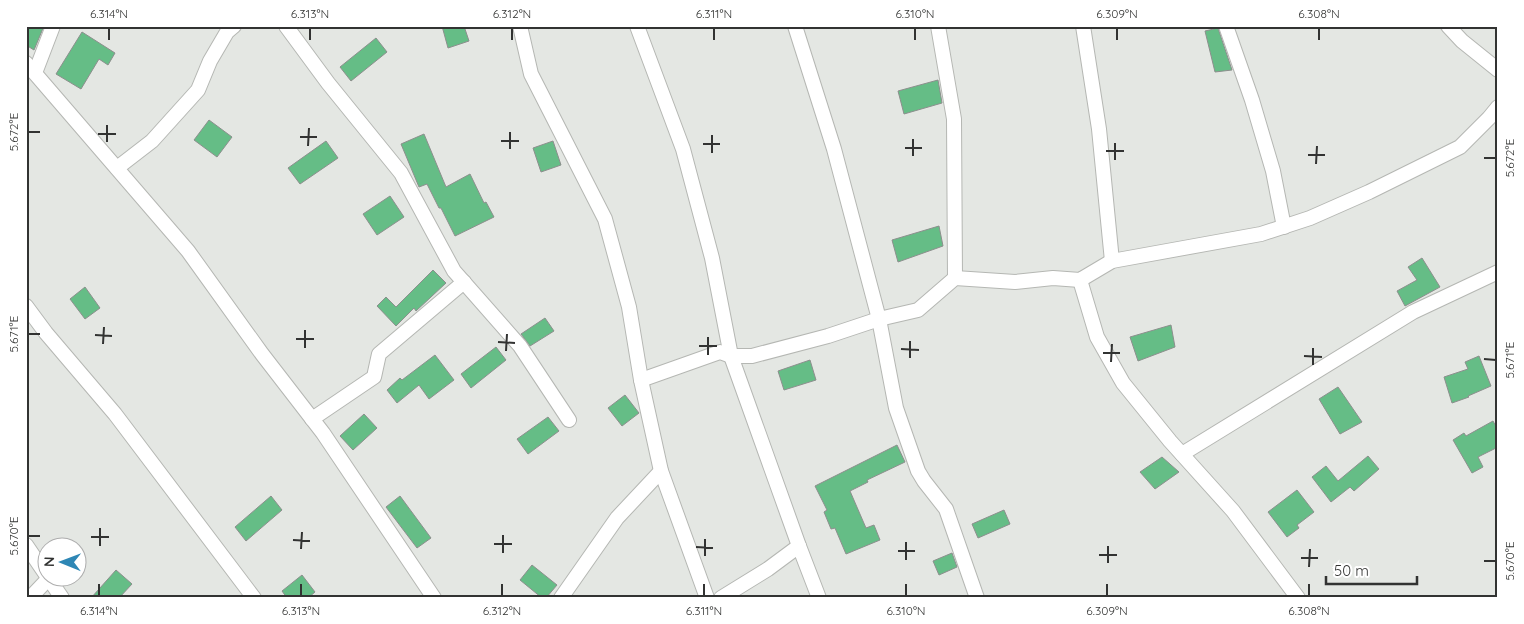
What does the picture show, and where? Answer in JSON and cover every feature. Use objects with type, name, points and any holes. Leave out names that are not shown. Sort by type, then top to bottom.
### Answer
[{"type":"street","points":[[53,26],[31,68],[188,251],[262,354],[312,419],[434,598]]},
{"type":"street","points":[[118,168],[152,141],[198,90],[210,61],[226,32],[234,26]]},
{"type":"street","points":[[520,26],[531,74],[605,219],[629,307],[641,380],[661,471],[707,598]]},
{"type":"street","points":[[637,26],[683,148],[712,258],[732,356],[798,546],[819,598]]},
{"type":"street","points":[[795,26],[834,149],[879,319],[896,408],[924,482],[946,509],[977,598]]},
{"type":"street","points":[[938,26],[954,119],[955,278]]},
{"type":"street","points":[[1083,26],[1099,129],[1112,261]]},
{"type":"street","points":[[1226,26],[1274,171],[1284,227]]},
{"type":"street","points":[[1448,26],[1462,41],[1498,70]]},
{"type":"street","points":[[292,28],[328,83],[401,173],[454,271],[520,346],[569,420]]},
{"type":"street","points":[[641,380],[720,352],[732,356],[752,356],[828,336],[879,319],[918,310],[955,278],[1015,282],[1053,278],[1080,280],[1112,261],[1261,234],[1284,227],[1310,218],[1369,192],[1460,147],[1498,107]]},
{"type":"street","points":[[1182,454],[1413,312],[1498,272]]},
{"type":"street","points":[[1080,280],[1096,337],[1123,383],[1182,454],[1233,511],[1298,598]]},
{"type":"street","points":[[312,419],[374,377],[379,354],[464,282]]},
{"type":"street","points":[[26,306],[46,333],[115,414],[254,598]]},
{"type":"street","points":[[561,598],[617,518],[661,471]]},
{"type":"street","points":[[26,545],[38,562]]},
{"type":"street","points":[[721,598],[768,569],[798,546]]},
{"type":"street","points":[[30,598],[41,586]]},
{"type":"street","points":[[54,586],[62,598]]},
{"type":"building","points":[[26,26],[44,26],[34,50],[26,45]]},
{"type":"building","points":[[442,26],[464,26],[469,41],[448,48]]},
{"type":"building","points":[[1218,28],[1232,70],[1215,72],[1205,31]]},
{"type":"building","points":[[82,32],[115,53],[108,65],[99,59],[81,89],[56,74]]},
{"type":"building","points":[[376,38],[387,52],[351,81],[340,67]]},
{"type":"building","points":[[938,80],[942,103],[904,114],[898,91]]},
{"type":"building","points":[[209,120],[232,137],[217,157],[194,140]]},
{"type":"building","points":[[424,134],[446,187],[470,174],[484,203],[486,202],[494,217],[455,236],[427,184],[419,187],[401,144]]},
{"type":"building","points":[[326,141],[338,158],[300,184],[288,168]]},
{"type":"building","points":[[553,141],[561,165],[541,172],[533,148]]},
{"type":"building","points":[[390,196],[404,217],[377,235],[363,214]]},
{"type":"building","points":[[939,226],[943,246],[898,262],[892,240]]},
{"type":"building","points":[[1422,258],[1440,287],[1405,306],[1397,291],[1417,280],[1408,267]]},
{"type":"building","points":[[433,270],[446,283],[416,311],[414,308],[396,326],[377,306],[386,297],[396,307]]},
{"type":"building","points":[[85,287],[100,308],[85,319],[70,299]]},
{"type":"building","points":[[545,318],[554,331],[530,346],[521,334]]},
{"type":"building","points":[[1171,325],[1175,347],[1138,361],[1130,337]]},
{"type":"building","points":[[496,347],[506,360],[471,388],[461,374]]},
{"type":"building","points":[[435,355],[454,380],[429,399],[419,385],[397,403],[387,390],[400,378],[402,380]]},
{"type":"building","points":[[1479,356],[1491,386],[1452,403],[1444,377],[1468,369],[1465,362]]},
{"type":"building","points":[[810,360],[816,380],[784,390],[778,371]]},
{"type":"building","points":[[1338,387],[1362,422],[1340,434],[1319,399]]},
{"type":"building","points":[[625,395],[639,413],[622,426],[608,408]]},
{"type":"building","points":[[364,414],[377,428],[353,450],[340,436]]},
{"type":"building","points":[[548,417],[559,431],[528,454],[517,439]]},
{"type":"building","points":[[1493,421],[1498,430],[1498,447],[1478,457],[1483,467],[1472,473],[1453,440],[1464,433],[1466,436]]},
{"type":"building","points":[[897,445],[905,462],[867,480],[868,482],[850,491],[866,528],[874,525],[880,540],[846,554],[835,528],[831,529],[824,512],[827,510],[815,486]]},
{"type":"building","points":[[1368,456],[1379,469],[1354,491],[1350,487],[1331,502],[1312,477],[1326,466],[1338,481]]},
{"type":"building","points":[[1162,457],[1179,472],[1155,489],[1140,472]]},
{"type":"building","points":[[1297,490],[1314,512],[1297,525],[1299,528],[1287,537],[1268,512]]},
{"type":"building","points":[[271,496],[282,510],[246,541],[235,527]]},
{"type":"building","points":[[400,496],[431,538],[417,548],[386,507]]},
{"type":"building","points":[[1004,510],[1010,524],[978,538],[972,524]]},
{"type":"building","points":[[952,553],[957,567],[939,575],[933,561]]},
{"type":"building","points":[[532,565],[557,585],[546,598],[542,598],[520,580]]},
{"type":"building","points":[[116,570],[132,584],[119,598],[91,598]]},
{"type":"building","points":[[302,575],[315,592],[308,598],[287,598],[282,591]]}]
